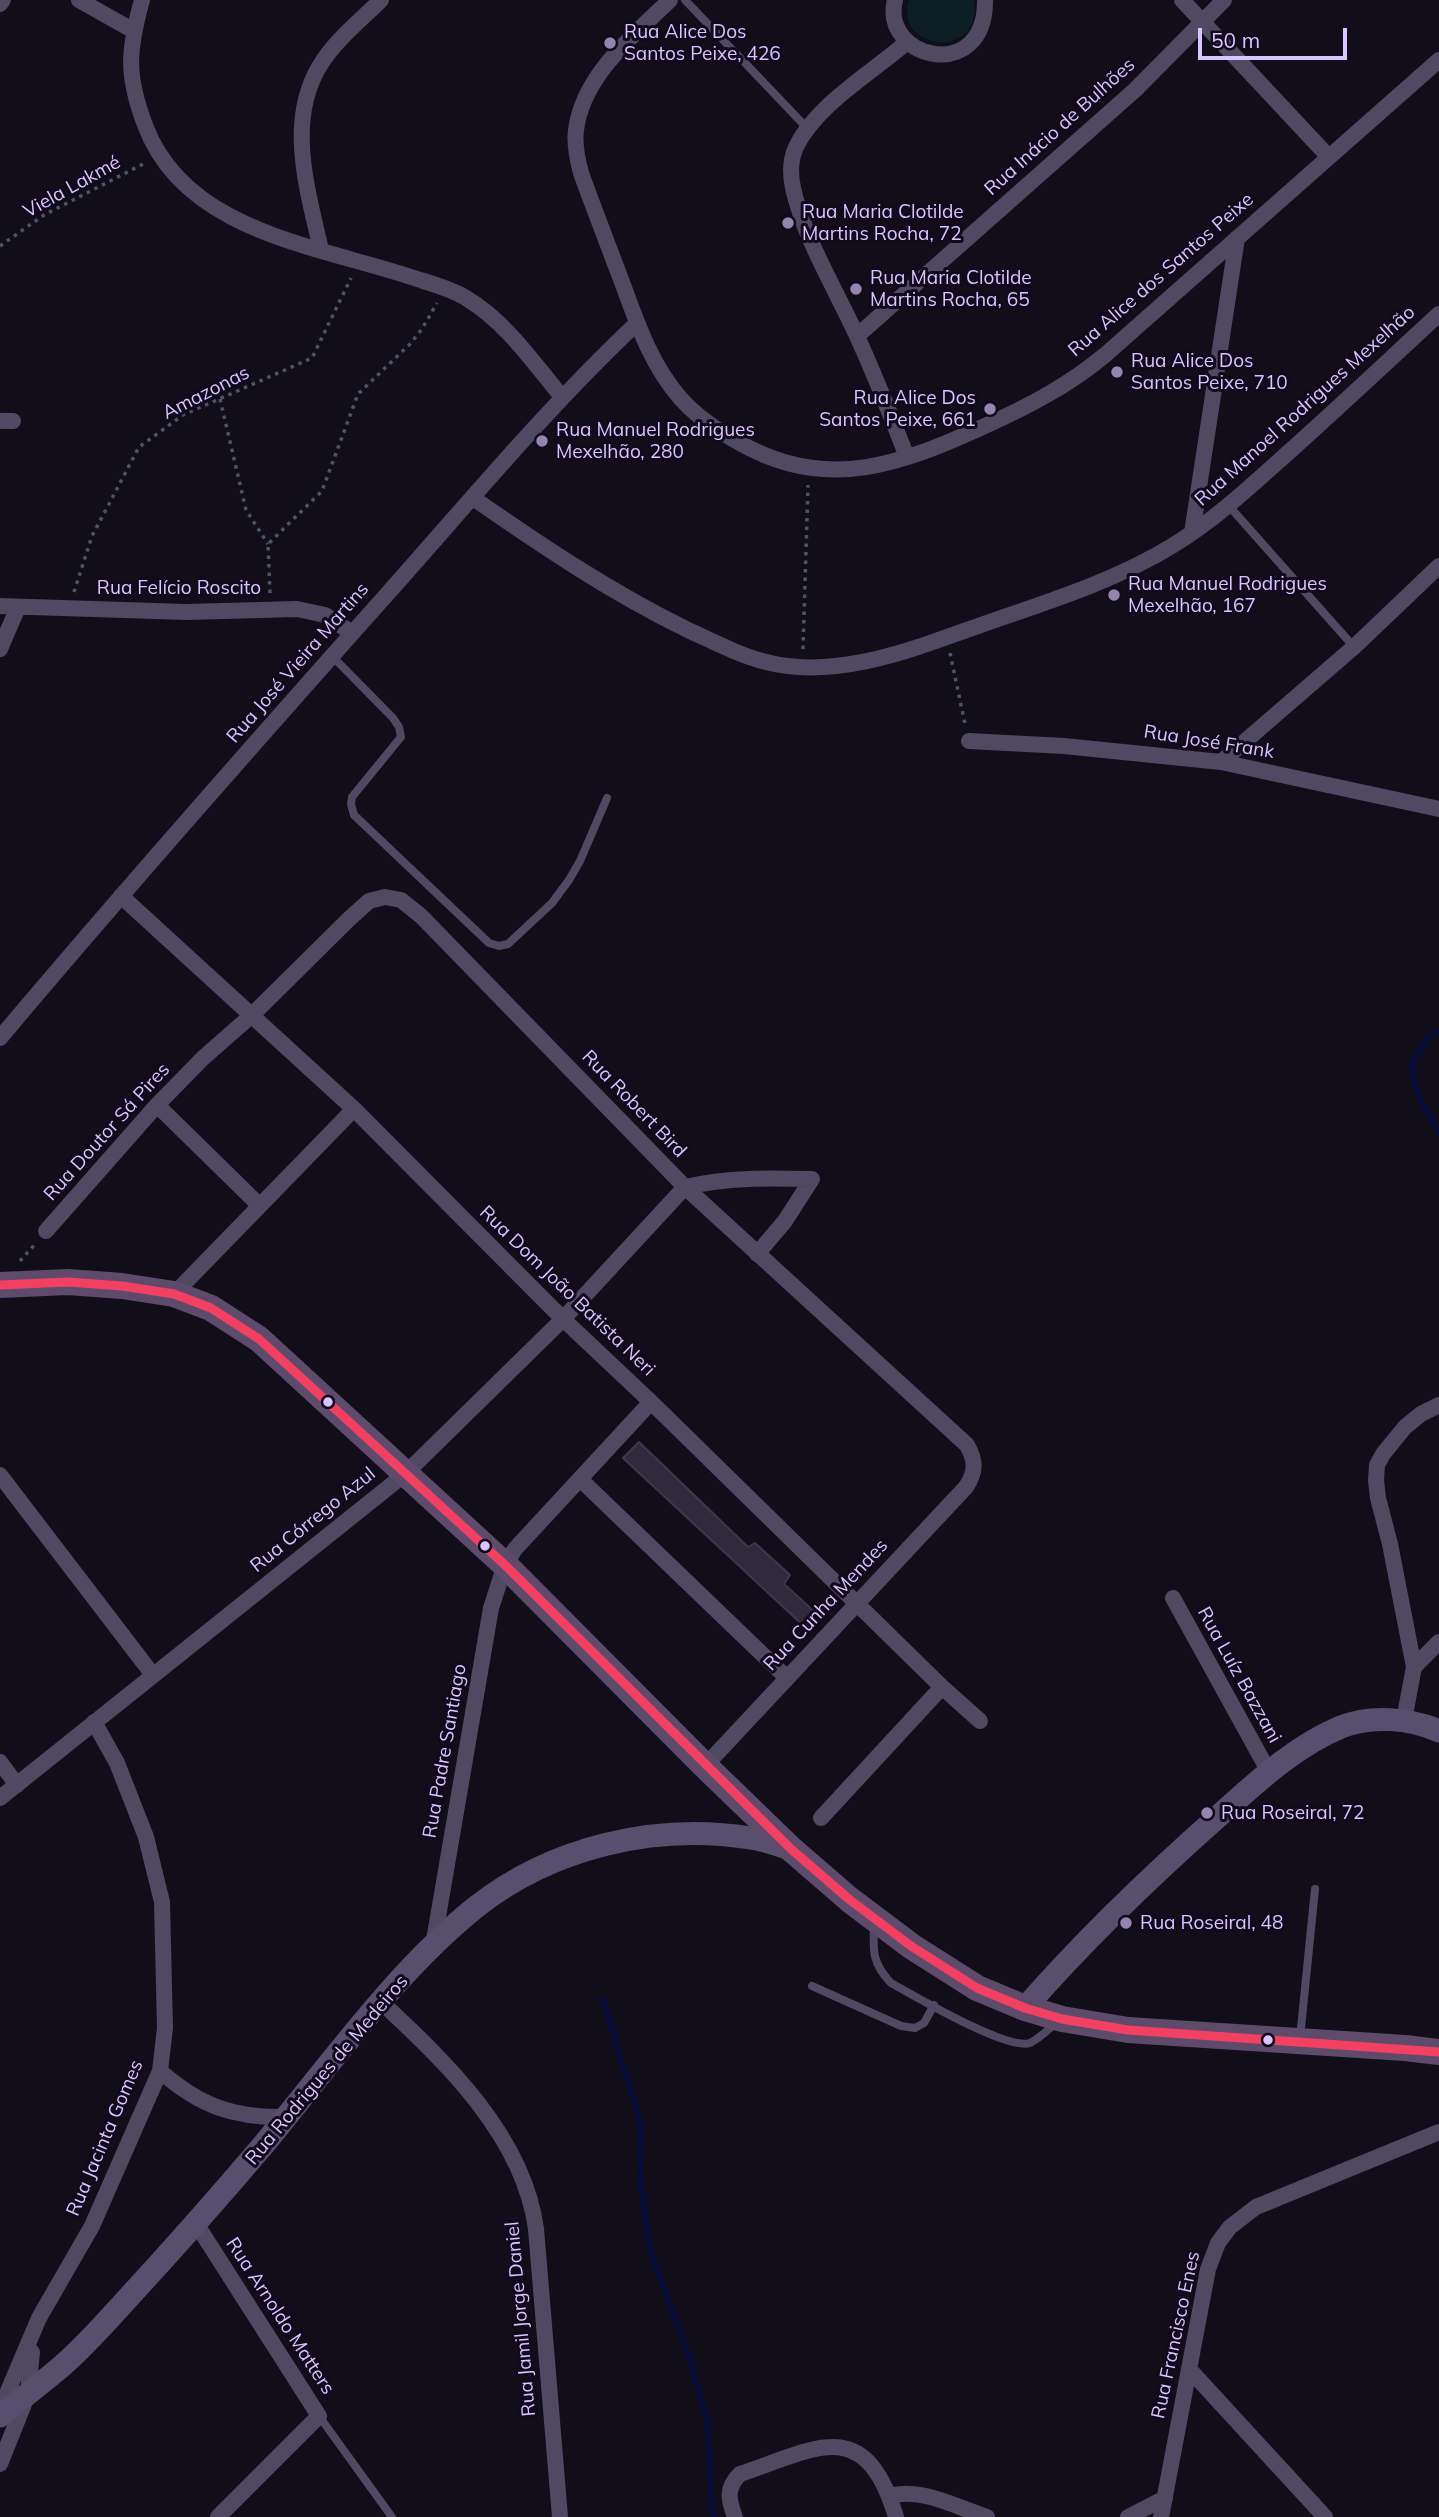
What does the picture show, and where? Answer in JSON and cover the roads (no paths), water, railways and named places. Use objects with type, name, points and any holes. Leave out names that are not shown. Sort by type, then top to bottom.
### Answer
[{"type":"main road","points":[[8,1275],[174,1294],[211,1308],[259,1339],[505,1565],[791,1849],[874,1918],[942,1967],[977,1988],[1025,2008],[1062,2019],[1128,2030],[1439,2052]]},
{"type":"street","points":[[79,0],[134,31]]},
{"type":"street","points":[[142,0],[134,31],[131,78],[150,139],[169,169],[200,199],[243,223],[276,237],[360,261],[464,296],[487,312],[522,348],[562,397]]},
{"type":"street","points":[[321,250],[304,167],[301,130],[305,96],[319,66],[339,41],[382,0]]},
{"type":"street","name":"Rua Alice dos Santos Peixe","points":[[670,0],[621,48],[598,76],[584,103],[576,128],[575,149],[581,173],[636,324],[656,365],[682,400],[712,428],[761,456],[808,469],[843,471],[907,457],[955,440],[1052,393],[1094,364],[1439,60]]},
{"type":"street","points":[[895,0],[893,8],[897,26],[908,42],[924,52],[944,55],[963,50],[978,37],[985,19],[985,0]]},
{"type":"street","points":[[1182,0],[1328,156]]},
{"type":"street","name":"Rua Inácio de Bulhões","points":[[857,336],[1135,90],[1224,0]]},
{"type":"street","points":[[907,457],[857,336],[802,217],[793,187],[790,163],[807,128],[908,42]]},
{"type":"street","points":[[1192,533],[1237,238]]},
{"type":"street","name":"Rua Manoel Rodrigues Mexelhão","points":[[473,498],[563,561],[662,617],[726,648],[768,662],[803,667],[838,666],[880,657],[947,637],[1101,581],[1170,547],[1229,506],[1439,314]]},
{"type":"street","name":"Rua José Vieira Martins","points":[[0,1038],[121,896],[562,397],[636,324]]},
{"type":"street","points":[[1221,762],[1354,647],[1439,566]]},
{"type":"street","name":"Rua Felício Roscito","points":[[0,606],[186,612],[297,608],[318,612],[352,633]]},
{"type":"street","points":[[0,649],[18,607]]},
{"type":"street","name":"Rua José Frank","points":[[969,741],[1117,750],[1221,762],[1439,809]]},
{"type":"street","name":"Rua Dom João Batista Neri","points":[[121,896],[354,1109],[563,1320],[651,1402],[942,1688],[980,1721]]},
{"type":"street","name":"Rua Robert Bird","points":[[252,1015],[369,901],[385,897],[401,900],[421,916],[685,1187],[967,1445],[973,1455],[974,1471]]},
{"type":"street","name":"Rua Doutor Sá Pires","points":[[46,1231],[157,1105],[203,1058],[252,1015]]},
{"type":"street","points":[[157,1105],[259,1205]]},
{"type":"street","points":[[174,1294],[354,1109]]},
{"type":"street","points":[[685,1187],[744,1178],[812,1179],[785,1221],[757,1254]]},
{"type":"street","name":"Rua Córrego Azul","points":[[0,1798],[405,1474],[563,1320],[685,1187]]},
{"type":"street","name":"Rua Padre Santiago","points":[[433,1946],[491,1608],[505,1565],[515,1549],[651,1402]]},
{"type":"street","points":[[1404,1720],[1413,1667],[1390,1544],[1378,1498],[1376,1472],[1383,1454],[1405,1427],[1421,1414],[1439,1405]]},
{"type":"street","name":"Rua Cunha Mendes","points":[[705,1766],[966,1487],[974,1471]]},
{"type":"street","points":[[0,1475],[153,1675]]},
{"type":"street","points":[[580,1479],[787,1678]]},
{"type":"street","name":"Rua Luíz Bazzani","points":[[1173,1598],[1269,1772]]},
{"type":"street","points":[[1413,1667],[1439,1642]]},
{"type":"street","points":[[821,1818],[942,1688]]},
{"type":"street","points":[[1025,2008],[1101,1925],[1269,1772],[1319,1738],[1343,1726],[1404,1720],[1421,1723],[1439,1731]]},
{"type":"street","name":"Rua Jacinta Gomes","points":[[0,2410],[39,2318],[92,2225],[160,2071],[164,2028],[162,1902],[146,1837],[117,1763],[94,1722]]},
{"type":"street","points":[[0,1762],[17,1785]]},
{"type":"street","name":"Rua Rodrigues de Medeiros","points":[[715,1836],[743,1826],[754,1812]]},
{"type":"street","name":"Rua Rodrigues de Medeiros","points":[[0,2416],[64,2365],[197,2225],[381,2002],[433,1946],[477,1906],[561,1858],[608,1843],[652,1836],[695,1834],[750,1838],[791,1849]]},
{"type":"street","name":"Rua Jamil Jorge Daniel","points":[[381,2002],[465,2085],[493,2125],[526,2189],[536,2229],[559,2517]]},
{"type":"street","points":[[160,2071],[181,2089],[218,2108],[259,2118],[286,2117]]},
{"type":"street","name":"Rua Francisco Enes","points":[[1161,2517],[1208,2269],[1218,2243],[1230,2227],[1256,2207],[1439,2132]]},
{"type":"street","name":"Rua Arnoldo Matters","points":[[197,2225],[319,2416],[218,2517]]},
{"type":"street","name":"Rua Jacinta Gomes","points":[[0,2464],[28,2394],[29,2370],[39,2318]]},
{"type":"street","points":[[1189,2369],[1325,2517]]},
{"type":"street","points":[[735,2517],[730,2490],[731,2483],[740,2474],[820,2447],[840,2446],[856,2451],[871,2465],[889,2496],[896,2517]]},
{"type":"street","points":[[889,2496],[903,2492],[916,2493],[988,2517]]},
{"type":"street","points":[[1128,2517],[1165,2498]]},
{"type":"lane","points":[[685,0],[807,128]]},
{"type":"lane","points":[[1229,506],[1354,647]]},
{"type":"lane","points":[[332,656],[400,727],[401,737],[352,797],[354,816],[489,943],[499,946],[508,944],[552,903],[580,862],[607,798]]},
{"type":"lane","points":[[1300,2041],[1315,1889]]},
{"type":"lane","points":[[874,1918],[873,1950],[878,1970],[891,1983],[994,2037],[1016,2043],[1030,2043],[1062,2019]]},
{"type":"lane","points":[[812,1986],[908,2027],[915,2028],[924,2023],[934,2005]]},
{"type":"lane","points":[[319,2416],[392,2517]]},
{"type":"waterway","points":[[1439,1032],[1430,1035],[1411,1065],[1418,1095],[1439,1133]]},
{"type":"waterway","points":[[603,2000],[641,2124],[640,2179],[650,2251],[689,2356],[707,2419],[713,2517]]},
{"type":"place","name":"Rua Alice Dos Santos Peixe, 426","points":[[610,43]]},
{"type":"place","name":"Rua Maria Clotilde Martins Rocha, 72","points":[[788,223]]},
{"type":"place","name":"Rua Maria Clotilde Martins Rocha, 65","points":[[856,289]]},
{"type":"place","name":"Rua Alice Dos Santos Peixe, 710","points":[[1117,372]]},
{"type":"place","name":"Rua Alice Dos Santos Peixe, 661","points":[[990,409]]},
{"type":"place","name":"Rua Manuel Rodrigues Mexelhão, 280","points":[[542,441]]},
{"type":"place","name":"Rua Manuel Rodrigues Mexelhão, 167","points":[[1114,595]]},
{"type":"place","name":"Rua Roseiral, 72","points":[[1207,1813]]},
{"type":"place","name":"Rua Roseiral, 48","points":[[1126,1923]]}]
